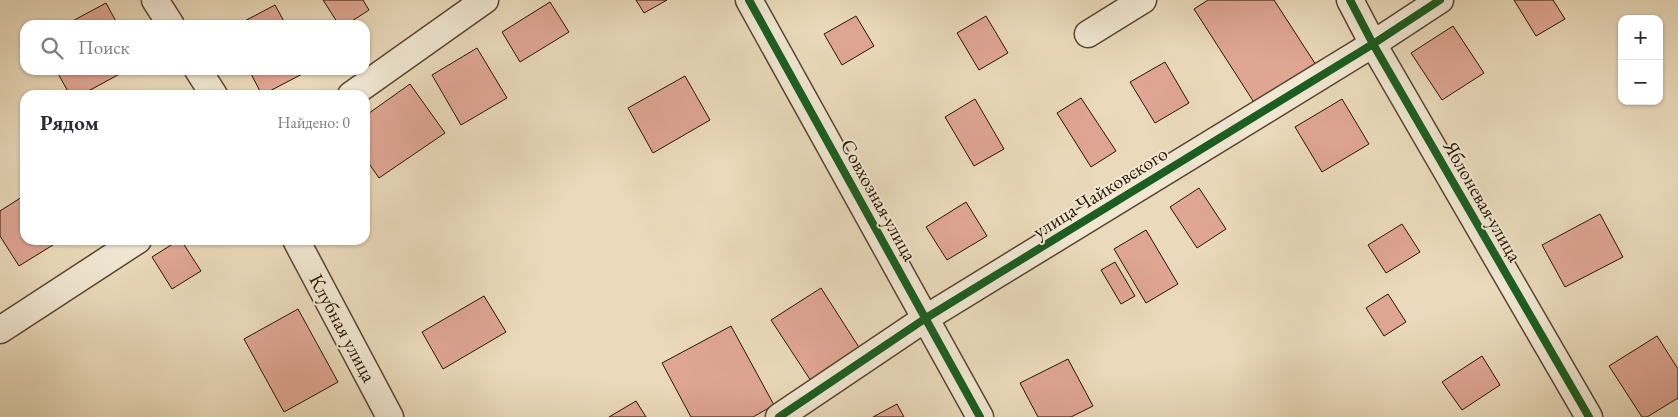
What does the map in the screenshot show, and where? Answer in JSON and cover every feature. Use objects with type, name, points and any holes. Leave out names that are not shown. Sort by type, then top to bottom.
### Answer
[{"type":"street","points":[[155,0],[168,20]]},
{"type":"street","points":[[358,90],[485,0]]},
{"type":"street","name":"Совхозная улица","points":[[749,0],[980,417]]},
{"type":"street","points":[[1088,34],[1143,0]]},
{"type":"street","name":"Яблоневая улица","points":[[1350,0],[1373,44],[1589,417]]},
{"type":"street","name":"улица Чайковского","points":[[780,417],[926,318],[1373,44],[1440,0]]},
{"type":"street","points":[[201,75],[211,90]]},
{"type":"street","points":[[0,330],[130,245]]},
{"type":"street","name":"Клубная улица","points":[[299,245],[390,417]]},
{"type":"building","points":[[323,0],[363,0],[369,10],[354,20],[336,20]]},
{"type":"building","points":[[636,0],[667,0],[644,13]]},
{"type":"building","points":[[1208,0],[1274,0],[1318,68],[1257,107],[1194,9]]},
{"type":"building","points":[[1514,0],[1553,0],[1565,19],[1536,36]]},
{"type":"building","points":[[550,2],[569,32],[520,62],[502,32]]},
{"type":"building","points":[[106,3],[115,20],[74,20]]},
{"type":"building","points":[[275,5],[283,20],[246,20]]},
{"type":"building","points":[[856,16],[874,46],[842,65],[824,34]]},
{"type":"building","points":[[986,16],[1008,53],[979,70],[957,33]]},
{"type":"building","points":[[1453,26],[1484,73],[1442,100],[1411,53]]},
{"type":"building","points":[[477,48],[507,98],[461,125],[432,75]]},
{"type":"building","points":[[1165,62],[1189,103],[1155,123],[1130,82]]},
{"type":"building","points":[[59,75],[118,75],[90,90],[67,90]]},
{"type":"building","points":[[252,75],[300,75],[272,90],[259,90]]},
{"type":"building","points":[[685,76],[710,120],[653,153],[628,108]]},
{"type":"building","points":[[410,84],[445,133],[379,178],[370,165],[370,112]]},
{"type":"building","points":[[1081,98],[1116,151],[1091,167],[1057,113]]},
{"type":"building","points":[[975,99],[1004,149],[974,166],[945,117]]},
{"type":"building","points":[[1342,99],[1369,144],[1322,172],[1295,127]]},
{"type":"building","points":[[1199,188],[1226,229],[1197,248],[1170,207]]},
{"type":"building","points":[[20,198],[20,245],[53,245],[19,266],[0,236],[0,211]]},
{"type":"building","points":[[966,202],[987,236],[947,260],[926,227]]},
{"type":"building","points":[[1600,214],[1623,257],[1565,287],[1542,245]]},
{"type":"building","points":[[1402,224],[1420,252],[1386,273],[1368,245]]},
{"type":"building","points":[[1146,230],[1178,284],[1146,303],[1114,249]]},
{"type":"building","points":[[171,245],[184,245],[201,271],[172,289],[152,257]]},
{"type":"building","points":[[1115,262],[1135,296],[1121,304],[1101,270]]},
{"type":"building","points":[[821,288],[862,352],[813,384],[771,320]]},
{"type":"building","points":[[1388,294],[1406,322],[1384,336],[1366,308]]},
{"type":"building","points":[[484,296],[506,332],[443,369],[422,332]]},
{"type":"building","points":[[298,309],[338,382],[284,412],[244,339]]},
{"type":"building","points":[[731,326],[774,405],[753,417],[691,417],[662,363]]},
{"type":"building","points":[[1657,336],[1678,369],[1678,398],[1647,417],[1642,417],[1609,366]]},
{"type":"building","points":[[1482,356],[1500,385],[1462,410],[1442,382]]},
{"type":"building","points":[[1068,359],[1093,406],[1071,417],[1038,417],[1020,383]]},
{"type":"building","points":[[636,401],[646,417],[609,417]]},
{"type":"building","points":[[897,404],[904,417],[873,417]]},
{"type":"cycle path","points":[[749,0],[980,417]]},
{"type":"cycle path","points":[[1350,0],[1373,44],[1589,417]]},
{"type":"cycle path","points":[[779,417],[926,318],[1373,44],[1440,0]]}]
